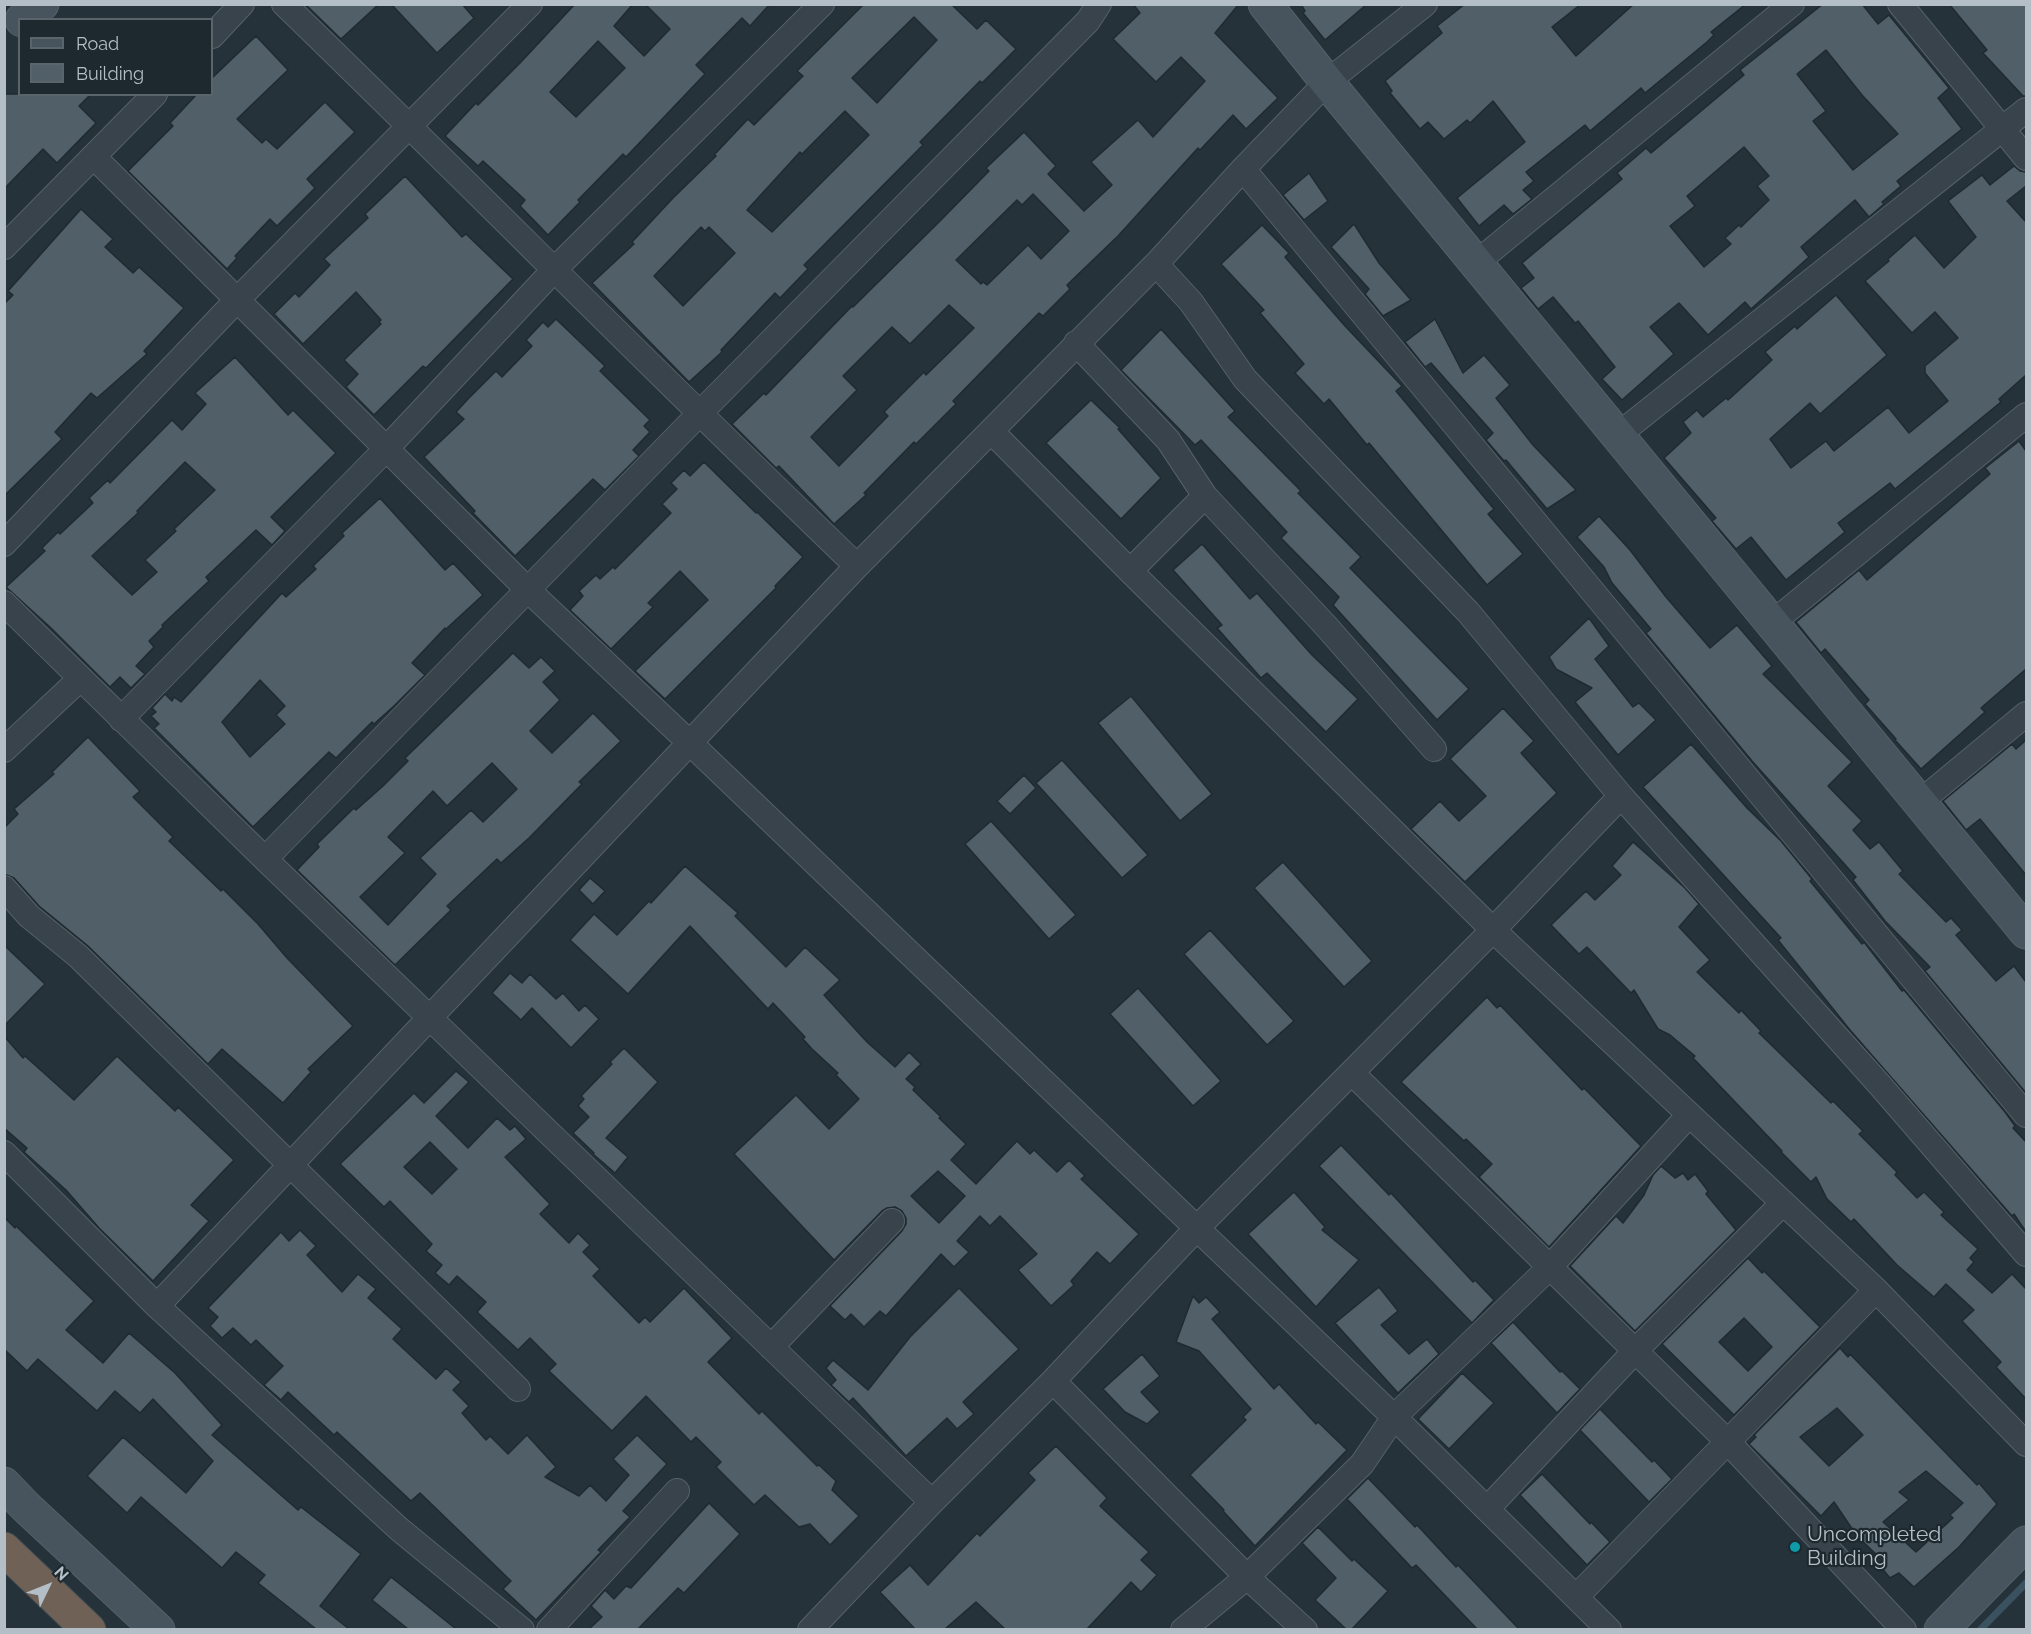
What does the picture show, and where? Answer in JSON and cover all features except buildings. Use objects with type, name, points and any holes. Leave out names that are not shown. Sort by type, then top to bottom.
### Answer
[{"type":"highway","points":[[4,1549],[89,1629]]},
{"type":"street","points":[[25,18],[42,4]]},
{"type":"street","points":[[213,35],[242,4]]},
{"type":"street","points":[[284,4],[699,414],[857,566]]},
{"type":"street","points":[[4,544],[237,300],[530,4]]},
{"type":"street","points":[[121,719],[387,448],[554,270],[822,4]]},
{"type":"street","points":[[265,859],[699,414],[1088,21],[1099,4]]},
{"type":"street","points":[[1265,4],[2026,932]]},
{"type":"street","points":[[157,1306],[857,566],[1156,264],[1327,82],[1425,4]]},
{"type":"street","points":[[1476,263],[1792,4]]},
{"type":"street","points":[[1900,4],[2026,158]]},
{"type":"street","points":[[4,33],[18,23]]},
{"type":"street","points":[[4,247],[152,96]]},
{"type":"street","points":[[1618,435],[2026,110]]},
{"type":"street","points":[[94,157],[528,590],[1197,1228],[1488,1508],[1610,1629]]},
{"type":"street","points":[[1243,169],[2026,1116]]},
{"type":"street","points":[[1156,264],[1191,302],[1245,378],[1468,612],[1621,796],[1879,1084],[2026,1254]]},
{"type":"street","points":[[1076,343],[1168,440],[1205,496],[1326,626],[1434,749]]},
{"type":"street","points":[[1772,623],[2026,415]]},
{"type":"street","points":[[991,431],[1493,930],[1876,1290],[2026,1444]]},
{"type":"street","points":[[1130,571],[1205,496]]},
{"type":"street","points":[[4,603],[265,859],[932,1503]]},
{"type":"street","points":[[4,750],[80,679]]},
{"type":"street","points":[[1920,802],[2026,714]]},
{"type":"street","points":[[810,1629],[1053,1381],[1197,1228],[1493,930],[1621,796]]},
{"type":"street","points":[[4,888],[29,916],[78,956],[518,1389]]},
{"type":"street","points":[[1352,1073],[1728,1442],[1904,1629]]},
{"type":"street","points":[[1183,1629],[1247,1577],[1362,1464],[1394,1418],[1550,1267],[1689,1115]]},
{"type":"street","points":[[4,1153],[157,1306],[399,1530],[522,1629]]},
{"type":"street","points":[[1488,1508],[1635,1351],[1783,1203]]},
{"type":"street","points":[[771,1347],[892,1221]]},
{"type":"street","points":[[1577,1596],[1876,1290]]},
{"type":"street","points":[[1053,1381],[1247,1577],[1305,1629]]},
{"type":"street","points":[[4,1484],[158,1629]]},
{"type":"street","points":[[549,1629],[677,1491]]},
{"type":"street","points":[[1941,1629],[2026,1543]]},
{"type":"waterway","points":[[1980,1630],[2026,1583]]},
{"type":"place","name":"Uncompleted Building","points":[[1795,1547]]}]
